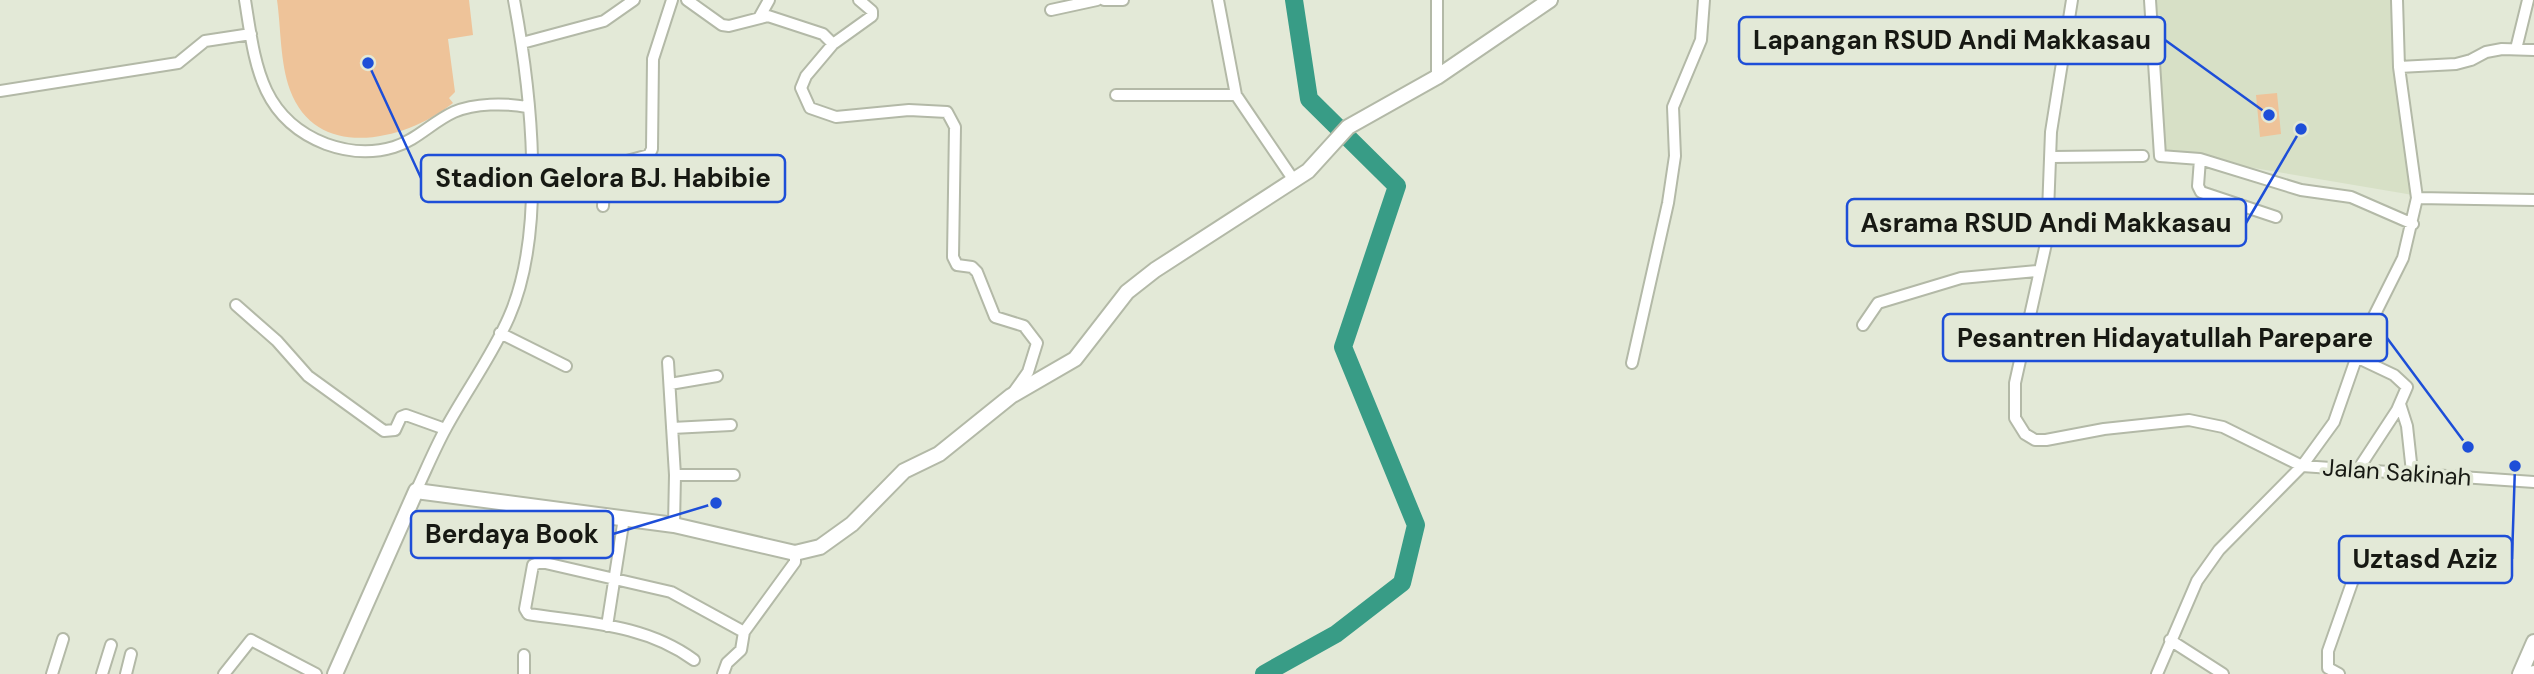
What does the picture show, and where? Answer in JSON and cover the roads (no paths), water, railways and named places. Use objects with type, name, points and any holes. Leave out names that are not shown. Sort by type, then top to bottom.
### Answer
[{"type":"street","points":[[245,0],[261,81],[282,116],[311,138],[334,147],[358,152],[376,151],[418,136],[452,113],[466,108],[488,105],[527,107]]},
{"type":"street","points":[[335,674],[445,429],[500,333],[514,302],[528,240],[532,196],[522,43],[514,0]]},
{"type":"street","points":[[522,43],[604,20],[634,0]]},
{"type":"street","points":[[603,206],[605,170],[612,165],[649,155],[652,149],[653,59],[672,0]]},
{"type":"street","points":[[687,0],[722,25],[729,26],[759,18],[782,18],[823,34],[833,44]]},
{"type":"street","points":[[759,18],[769,0]]},
{"type":"street","points":[[859,0],[872,11],[872,16],[833,44],[806,76],[801,88],[810,108],[836,117],[909,110],[947,112],[955,127],[953,257],[957,265],[972,267],[977,272],[995,317],[1024,326],[1037,343],[1028,372],[1011,396]]},
{"type":"street","points":[[1051,10],[1097,0]]},
{"type":"street","points":[[1104,0],[1124,0]]},
{"type":"street","points":[[1218,0],[1236,95],[1293,179]]},
{"type":"street","points":[[1437,0],[1437,77]]},
{"type":"street","points":[[416,491],[674,525],[795,553],[809,551],[832,540],[904,471],[939,454],[1011,396],[1075,359],[1127,292],[1154,270],[1308,171],[1348,127],[1437,77],[1550,0]]},
{"type":"street","points":[[1632,363],[1668,203],[1675,156],[1673,107],[1701,40],[1704,0]]},
{"type":"street","points":[[2072,0],[2051,132],[2047,239],[2037,271],[2013,404],[2018,426],[2035,440],[2046,440],[2104,429],[2189,420],[2223,427],[2302,466]]},
{"type":"street","points":[[2151,0],[2158,154],[2200,159],[2301,190],[2351,197],[2413,224]]},
{"type":"street","points":[[2157,674],[2197,581],[2218,551],[2302,466],[2334,422],[2356,357],[2403,258],[2417,198],[2399,67],[2396,0]]},
{"type":"street","points":[[2516,49],[2528,0]]},
{"type":"street","points":[[0,91],[178,62],[205,41],[251,34]]},
{"type":"street","points":[[2399,67],[2456,64],[2471,61],[2486,52],[2534,50]]},
{"type":"street","points":[[1116,95],[1236,95]]},
{"type":"street","points":[[2052,157],[2143,156]]},
{"type":"street","points":[[2200,159],[2198,186],[2201,192],[2276,217]]},
{"type":"street","points":[[2417,198],[2534,200]]},
{"type":"street","points":[[1863,325],[1878,303],[1961,278],[2037,271]]},
{"type":"street","points":[[236,305],[277,341],[308,376],[384,431],[395,430],[401,417],[406,415],[445,429]]},
{"type":"street","points":[[500,333],[566,366]]},
{"type":"street","points":[[2356,357],[2403,381],[2407,387],[2400,404],[2359,468]]},
{"type":"street","points":[[668,362],[675,475],[674,525]]},
{"type":"street","points":[[670,384],[717,376]]},
{"type":"street","points":[[2400,404],[2407,426],[2412,472]]},
{"type":"street","points":[[672,428],[731,425]]},
{"type":"street","name":"Jalan Sakinah","points":[[2302,466],[2534,482]]},
{"type":"street","points":[[675,475],[734,475]]},
{"type":"street","points":[[607,626],[624,518]]},
{"type":"street","points":[[723,674],[727,663],[741,650],[744,632],[795,562],[795,553]]},
{"type":"street","points":[[694,660],[670,642],[637,630],[528,614],[525,609],[533,565],[536,562],[671,592],[744,632]]},
{"type":"street","points":[[2339,674],[2328,668],[2327,656],[2354,577]]},
{"type":"street","points":[[52,674],[63,639]]},
{"type":"street","points":[[224,674],[247,643],[254,640],[316,674]]},
{"type":"street","points":[[2171,640],[2223,674]]},
{"type":"street","points":[[2520,674],[2534,642]]},
{"type":"street","points":[[102,674],[111,645]]},
{"type":"street","points":[[126,674],[131,654]]},
{"type":"street","points":[[524,655],[524,674]]},
{"type":"waterway","points":[[1264,674],[1336,634],[1402,583],[1416,525],[1343,347],[1397,186],[1309,99],[1294,0]]},
{"type":"place","name":"Stadion Gelora BJ. Habibie","points":[[368,63]]},
{"type":"place","name":"Lapangan RSUD Andi Makkasau","points":[[2269,115]]},
{"type":"place","name":"Asrama RSUD Andi Makkasau","points":[[2301,129]]},
{"type":"place","name":"Pesantren Hidayatullah Parepare","points":[[2468,447]]},
{"type":"place","name":"Uztasd Aziz","points":[[2515,466]]},
{"type":"place","name":"Berdaya Book","points":[[716,503]]}]
